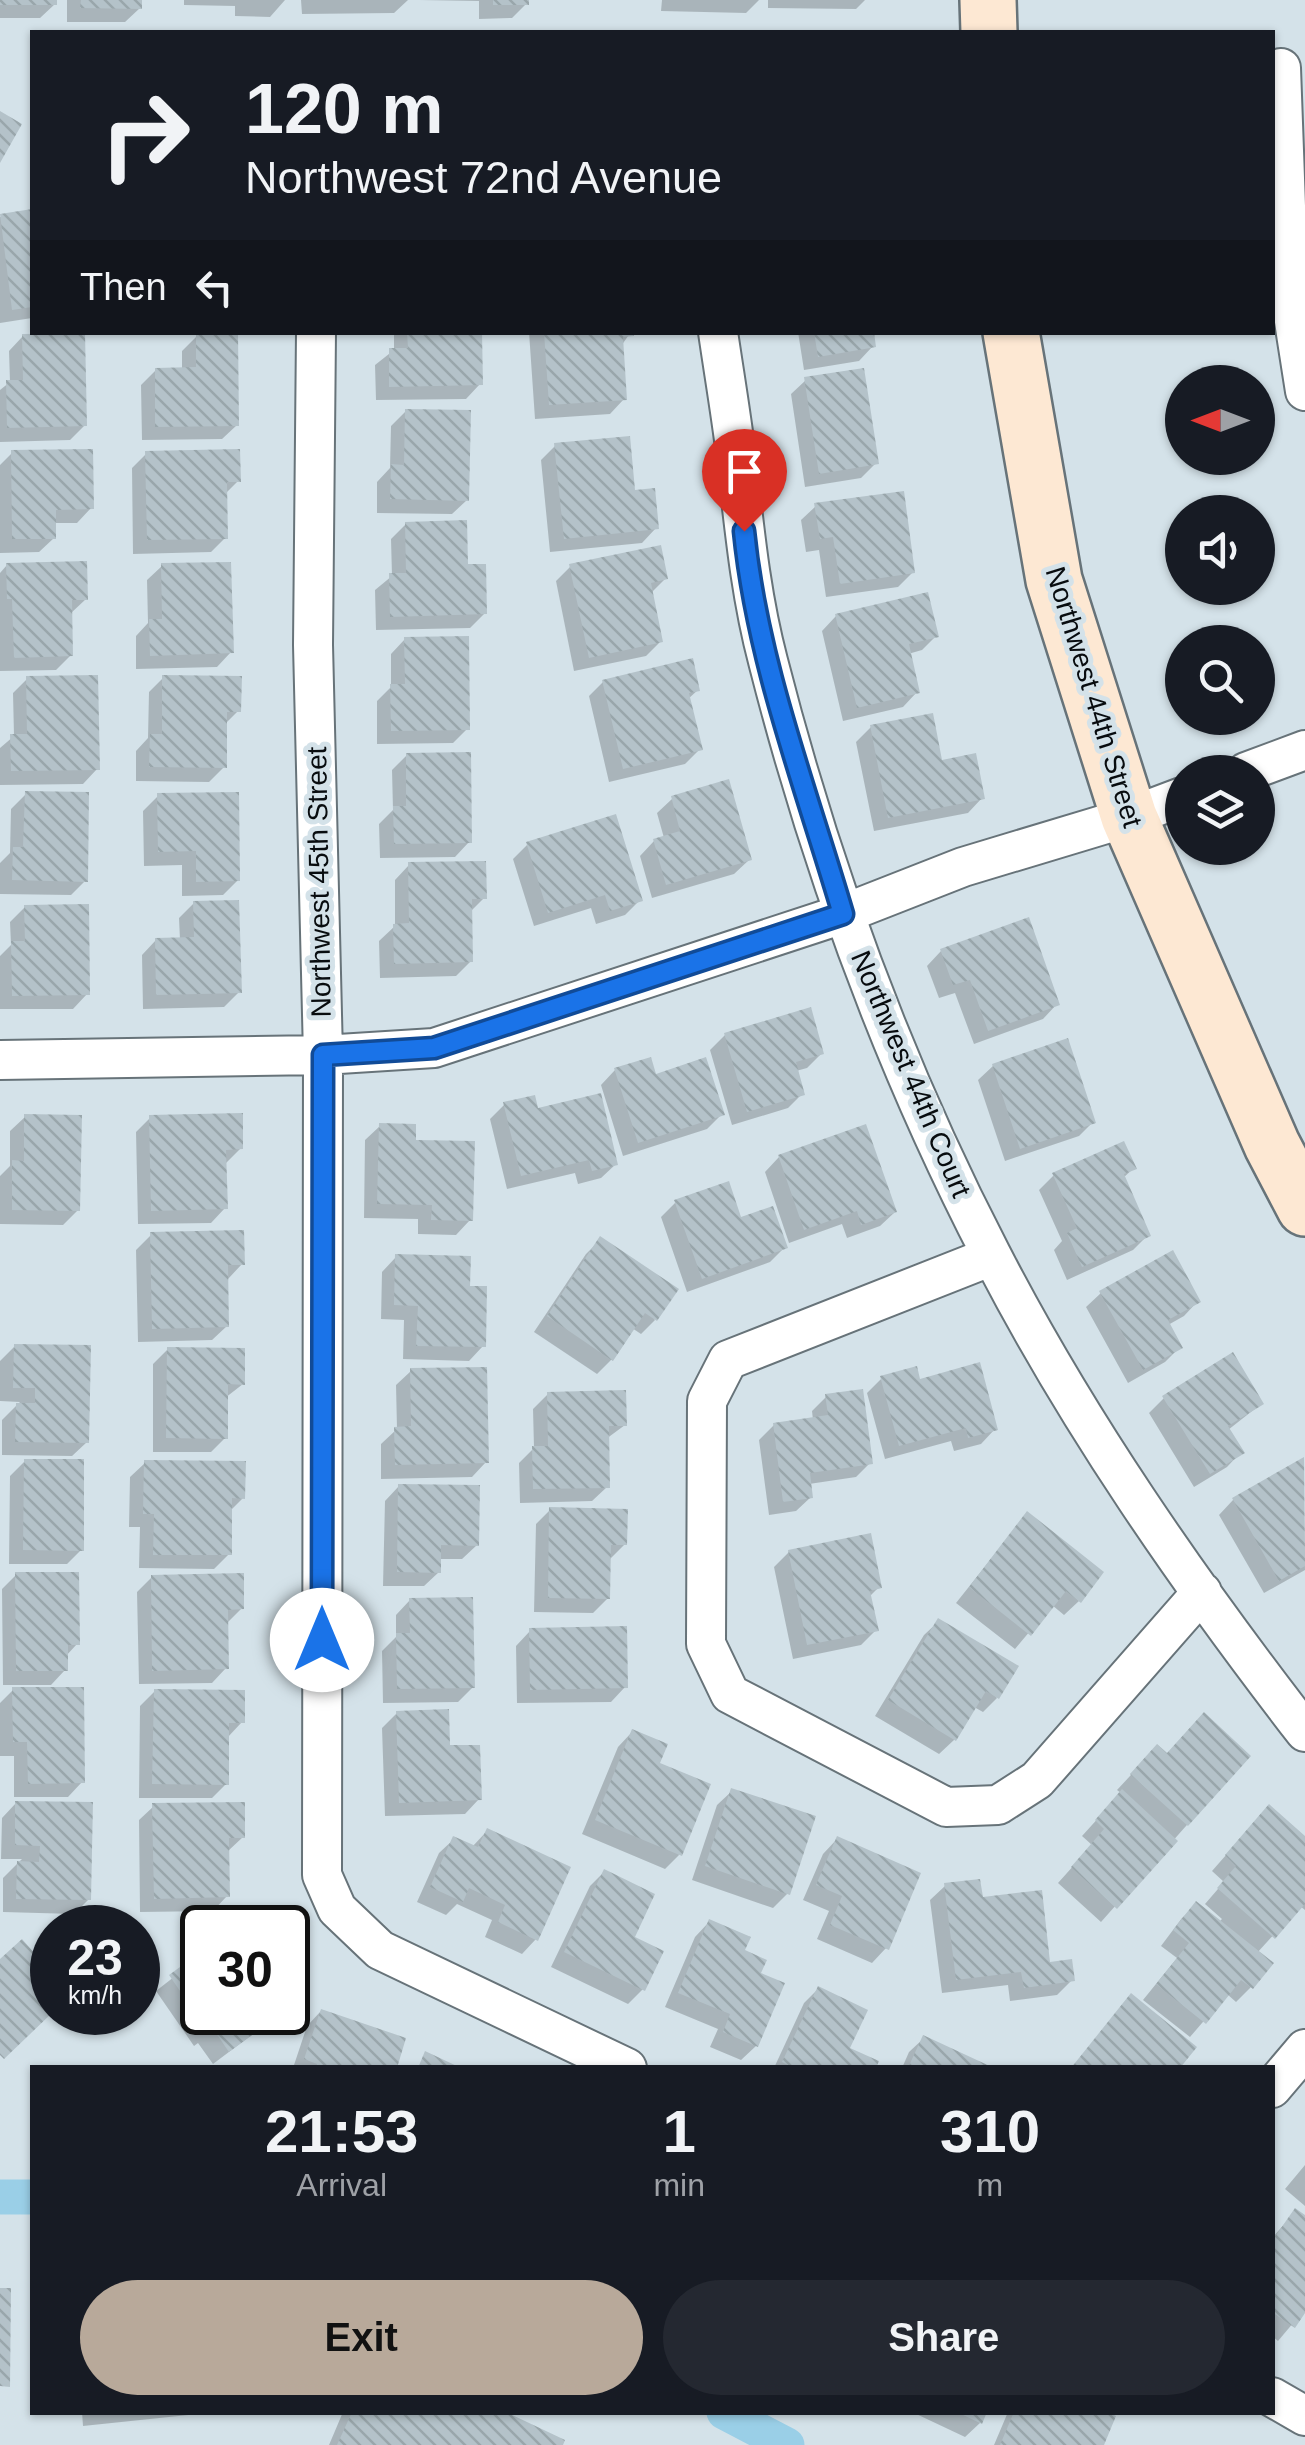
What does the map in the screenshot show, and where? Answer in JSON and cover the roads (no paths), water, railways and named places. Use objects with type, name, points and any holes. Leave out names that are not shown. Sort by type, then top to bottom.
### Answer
[{"type":"street","points":[[988,0],[988,30]]},
{"type":"street","points":[[1281,68],[1289,288],[1305,391]]},
{"type":"street","name":"Northwest 45th Street","points":[[316,335],[313,644],[323,1055],[322,1875],[337,1909],[380,1950],[621,2065]]},
{"type":"street","name":"Northwest 44th Court","points":[[718,335],[748,570],[764,642],[843,914],[938,1146],[992,1256],[1136,1499],[1226,1630],[1305,1732]]},
{"type":"street","name":"Northwest 44th Street","points":[[1011,335],[1054,580],[1129,818],[1272,1145],[1305,1208]]},
{"type":"street","points":[[1275,761],[1305,750]]},
{"type":"street","points":[[0,1060],[323,1055],[434,1048],[843,914],[963,867],[1165,804]]},
{"type":"street","points":[[992,1256],[728,1360],[707,1401],[706,1644],[730,1694],[946,1807],[998,1805],[1037,1780],[1202,1592]]},
{"type":"street","points":[[1275,2084],[1305,2049]]},
{"type":"street","points":[[1275,2399],[1305,2416]]},
{"type":"waterway","points":[[0,2197],[30,2197]]},
{"type":"waterway","points":[[730,2415],[787,2445]]}]
